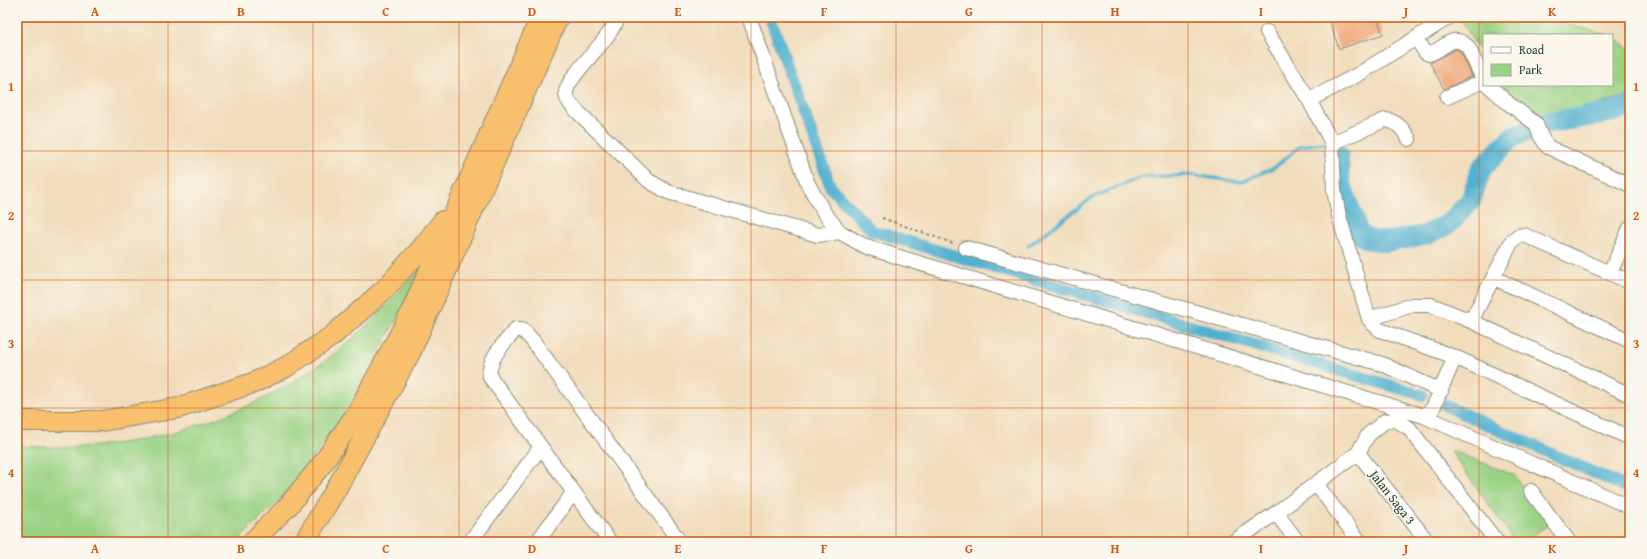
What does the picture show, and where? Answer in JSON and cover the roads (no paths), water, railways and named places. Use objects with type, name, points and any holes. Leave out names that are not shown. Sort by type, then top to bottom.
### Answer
[{"type":"highway","points":[[267,542],[296,514],[332,468],[364,422],[421,324],[541,17]]},
{"type":"highway","points":[[252,542],[289,505],[323,463],[357,413],[468,203],[558,17]]},
{"type":"highway","points":[[17,420],[102,421],[178,408],[253,384],[286,367],[332,336],[384,290],[420,250],[468,203]]},
{"type":"highway","points":[[304,542],[335,492],[410,354],[468,203]]},
{"type":"street","points":[[618,17],[608,36],[571,80],[566,88],[566,95],[568,101],[579,113],[649,182],[668,192],[818,235],[840,232]]},
{"type":"street","points":[[749,17],[808,184],[825,214],[840,232],[866,247],[1424,416],[1630,507]]},
{"type":"street","points":[[1309,100],[1359,74],[1449,17]]},
{"type":"street","points":[[1267,32],[1309,100],[1332,143],[1334,190],[1339,216],[1369,319],[1376,327],[1380,330],[1456,358],[1630,438]]},
{"type":"street","points":[[1416,38],[1424,52],[1429,54],[1452,40],[1461,42],[1468,47],[1483,78]]},
{"type":"street","points":[[1447,97],[1483,83]]},
{"type":"street","points":[[1489,86],[1538,130],[1548,147],[1630,185]]},
{"type":"street","points":[[1332,143],[1386,120],[1392,121],[1401,126],[1409,139]]},
{"type":"street","points":[[1610,273],[1629,234]]},
{"type":"street","points":[[1471,321],[1512,240],[1518,236],[1524,235],[1630,282]]},
{"type":"street","points":[[966,248],[1382,364],[1441,391]]},
{"type":"street","points":[[1494,278],[1630,341]]},
{"type":"street","points":[[1369,319],[1412,304],[1431,305],[1471,321],[1630,395]]},
{"type":"street","points":[[606,540],[490,377],[489,370],[492,359],[516,329],[522,329],[533,342],[680,542]]},
{"type":"street","points":[[1424,416],[1434,408],[1456,358]]},
{"type":"street","points":[[1233,542],[1276,513],[1358,453],[1368,435],[1385,420],[1396,420],[1409,428],[1498,542]]},
{"type":"street","points":[[470,542],[540,448]]},
{"type":"street","name":"Jalan Saga 3","points":[[1358,453],[1428,542]]},
{"type":"street","points":[[1316,484],[1360,542]]},
{"type":"street","points":[[1531,490],[1568,542]]},
{"type":"street","points":[[537,542],[574,493]]},
{"type":"street","points":[[1276,513],[1298,542]]},
{"type":"waterway","points":[[770,17],[831,188],[872,231],[1422,395]]},
{"type":"waterway","points":[[1338,155],[1340,182],[1359,234],[1368,239],[1385,242],[1426,235],[1450,223],[1471,200],[1481,169],[1512,137],[1545,123],[1598,115],[1630,107]]},
{"type":"waterway","points":[[1028,246],[1093,197],[1142,177],[1191,175],[1241,182],[1275,167],[1300,146],[1323,143]]},
{"type":"waterway","points":[[1446,406],[1630,489]]}]
